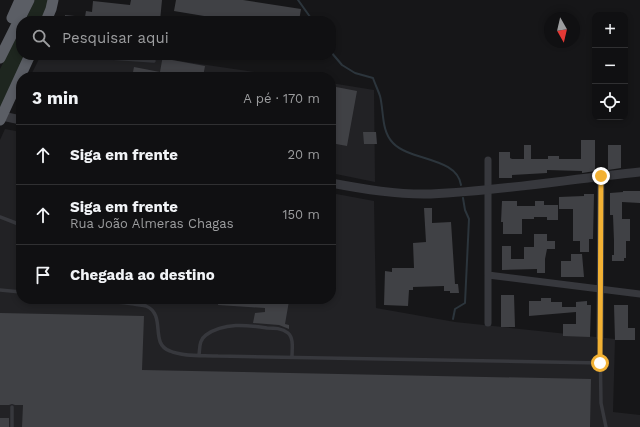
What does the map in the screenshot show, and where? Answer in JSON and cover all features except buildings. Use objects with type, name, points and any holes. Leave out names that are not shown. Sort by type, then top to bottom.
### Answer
[{"type":"highway","points":[[0,43],[20,0]]},
{"type":"highway","points":[[21,16],[29,0]]},
{"type":"highway","points":[[48,16],[53,3]]},
{"type":"highway","points":[[0,58],[16,26]]},
{"type":"highway","points":[[22,72],[28,60]]},
{"type":"highway","points":[[1,118],[16,85]]},
{"type":"street","points":[[1,118],[16,120]]},
{"type":"street","points":[[488,160],[488,323]]},
{"type":"street","points":[[336,184],[393,192],[430,194],[640,172]]},
{"type":"street","points":[[600,337],[601,176]]},
{"type":"street","points":[[488,275],[640,294]]},
{"type":"lane","points":[[139,60],[154,61]]},
{"type":"lane","points":[[0,217],[16,223]]},
{"type":"lane","points":[[0,290],[16,292]]},
{"type":"lane","points":[[130,304],[146,306],[154,312],[158,321],[158,336],[161,345],[169,351],[180,354],[600,363]]},
{"type":"lane","points":[[199,355],[200,342],[205,335],[218,329],[241,324],[280,329],[288,333],[292,340],[292,357]]},
{"type":"lane","points":[[600,337],[601,403],[606,427]]},
{"type":"lane","points":[[12,407],[12,427]]},
{"type":"shaded area","points":[[35,0],[49,0],[43,16],[27,16]]},
{"type":"shaded area","points":[[16,38],[16,60],[24,60],[18,72],[16,72],[16,76],[0,109],[0,69]]},
{"type":"shaded area","points":[[38,60],[173,60],[254,72],[32,72]]},
{"type":"shaded area","points":[[336,84],[374,90],[375,182],[336,174]]},
{"type":"shaded area","points":[[5,129],[16,131],[16,304],[336,304],[336,194],[374,201],[376,308],[455,322],[615,339],[613,412],[640,415],[640,427],[0,427],[0,140]]},
{"type":"waterway","points":[[298,0],[309,16]]},
{"type":"waterway","points":[[336,58],[342,65],[355,73],[373,78],[380,96],[386,133],[393,143],[401,149],[432,160],[451,169],[458,176],[461,185]]},
{"type":"waterway","points":[[453,319],[455,309],[465,303],[469,219],[465,210],[463,198]]},
{"type":"route","points":[[600,363],[601,176]]}]
